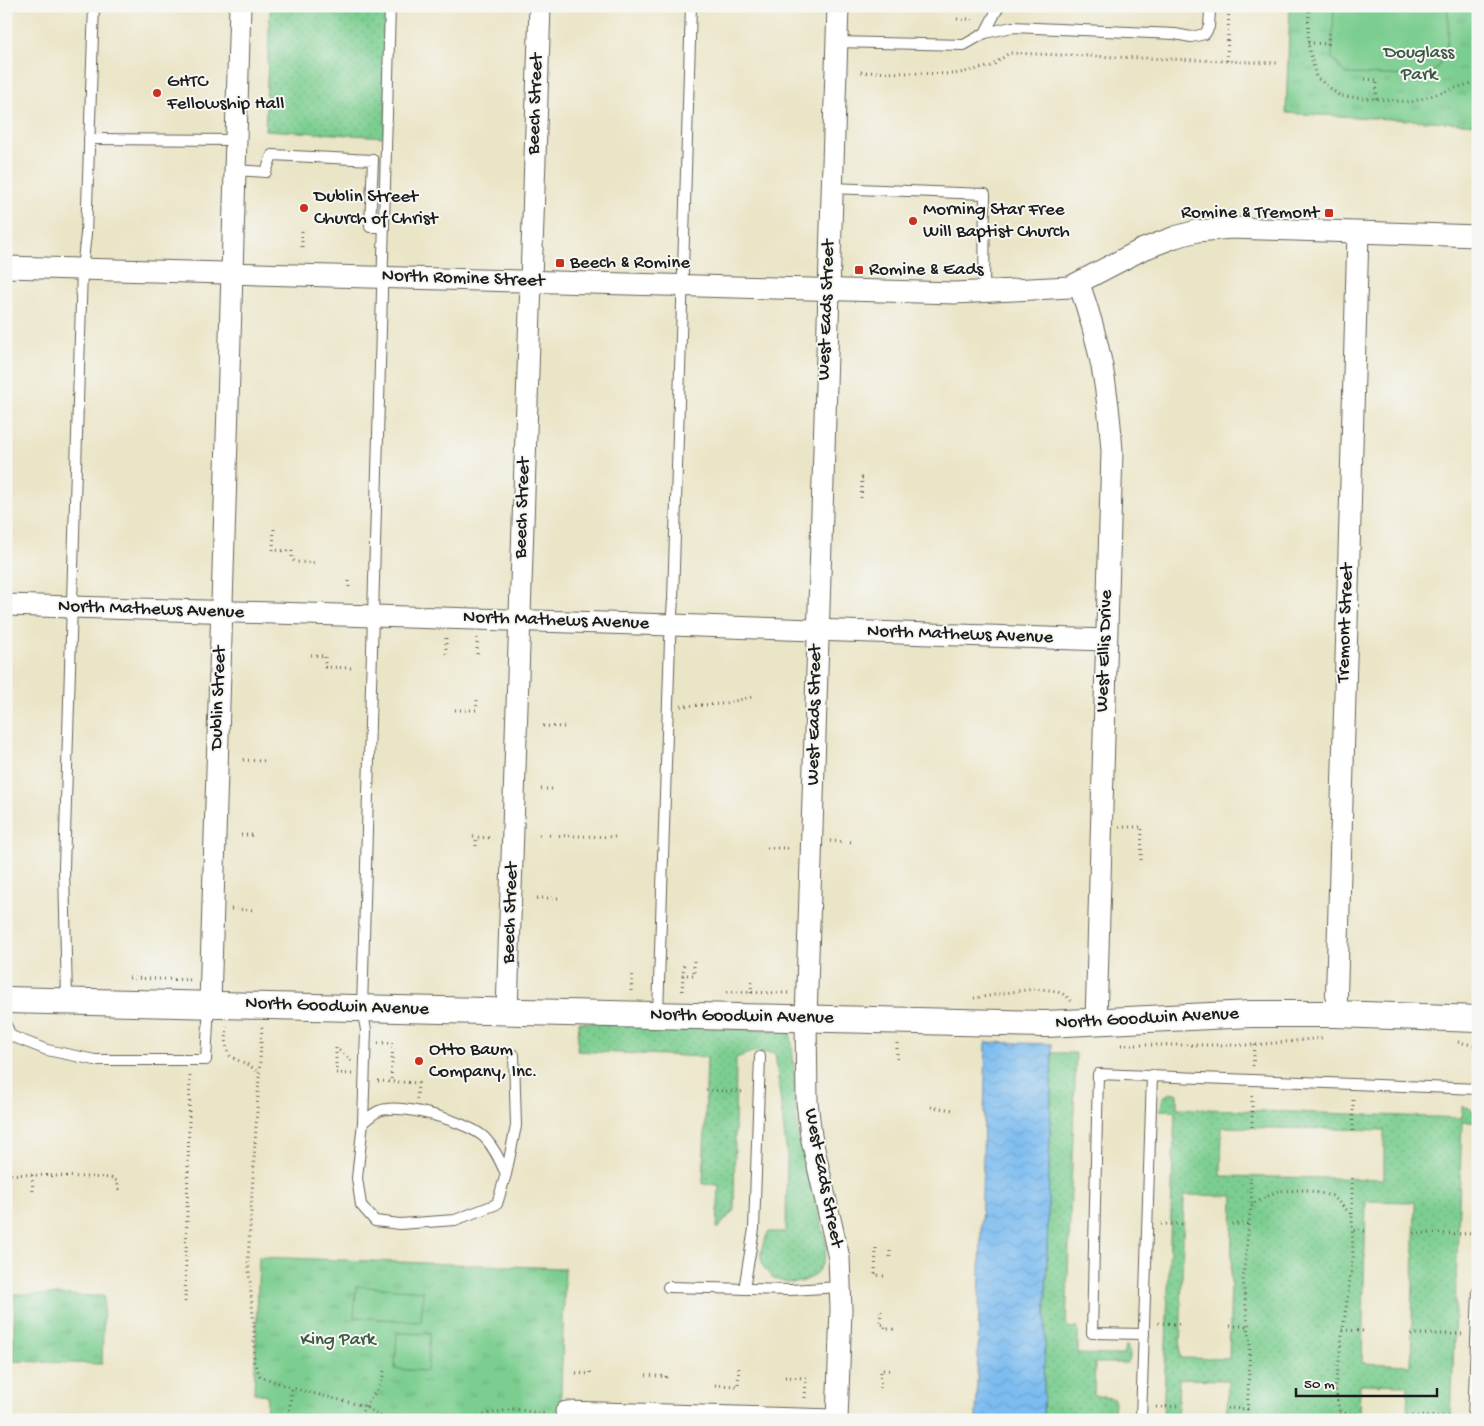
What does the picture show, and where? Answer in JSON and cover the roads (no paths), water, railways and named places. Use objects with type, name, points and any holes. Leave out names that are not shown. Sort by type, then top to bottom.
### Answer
[{"type":"street","name":"Dublin Street","points":[[210,1003],[240,6]]},
{"type":"street","name":"Beech Street","points":[[507,1011],[540,6]]},
{"type":"street","name":"West Eads Street","points":[[836,1420],[840,1287],[839,1258],[811,1136],[807,1102],[806,1019],[838,6]]},
{"type":"street","name":"North Romine Street","points":[[6,267],[984,292],[1044,290],[1079,284],[1141,250],[1197,231],[1231,228],[1478,236]]},
{"type":"street","name":"Tremont Street","points":[[1336,1014],[1358,232]]},
{"type":"street","name":"West Ellis Drive","points":[[1079,284],[1092,321],[1103,362],[1112,450],[1105,640],[1096,1022]]},
{"type":"street","name":"North Mathews Avenue","points":[[6,605],[221,613],[672,624],[1105,640]]},
{"type":"street","name":"North Goodwin Avenue","points":[[6,1000],[210,1003],[362,1009],[1045,1024],[1252,1014],[1336,1014],[1478,1019]]},
{"type":"street","points":[[561,1414],[836,1420]]},
{"type":"lane","points":[[67,1001],[64,868],[82,269],[86,234],[94,6]]},
{"type":"lane","points":[[390,6],[362,1009],[365,1042],[363,1122],[357,1178],[361,1205],[375,1221],[400,1224],[455,1220],[497,1204],[506,1174],[516,1126],[514,1055]]},
{"type":"lane","points":[[658,1015],[691,6]]},
{"type":"lane","points":[[985,33],[998,6]]},
{"type":"lane","points":[[836,42],[964,45],[985,33],[1012,28],[1198,36],[1204,34],[1210,27],[1210,11],[1205,6]]},
{"type":"lane","points":[[89,139],[236,140]]},
{"type":"lane","points":[[235,170],[266,172],[272,155],[372,160],[370,227],[384,227]]},
{"type":"lane","points":[[831,188],[985,194],[984,292]]},
{"type":"lane","points":[[6,1024],[11,1036],[47,1050],[95,1060],[206,1060],[210,1003]]},
{"type":"lane","points":[[744,1289],[754,1229],[760,1057]]},
{"type":"lane","points":[[1144,1334],[1092,1334],[1098,1074],[1478,1089]]},
{"type":"lane","points":[[1141,1420],[1152,1075]]},
{"type":"lane","points":[[363,1122],[379,1110],[400,1108],[465,1126],[483,1136],[496,1151],[506,1174]]},
{"type":"lane","points":[[668,1287],[791,1290],[840,1287]]},
{"type":"lane","points":[[1473,1419],[1478,1291]]},
{"type":"water","points":[[986,1042],[1052,1044],[1043,1420],[976,1420]]},
{"type":"place","name":"GHTC Fellowship Hall","points":[[157,93]]},
{"type":"place","name":"Dublin Street Church of Christ","points":[[304,208]]},
{"type":"place","name":"Romine & Tremont","points":[[1329,213]]},
{"type":"place","name":"Morning Star Free Will Baptist Church","points":[[913,221]]},
{"type":"place","name":"Beech & Romine","points":[[560,263]]},
{"type":"place","name":"Romine & Eads","points":[[859,270]]},
{"type":"place","name":"Otto Baum Company, Inc.","points":[[419,1061]]},
{"type":"park label","name":"Douglass Park","points":[[1419,64]]},
{"type":"park label","name":"King Park","points":[[338,1340]]}]
